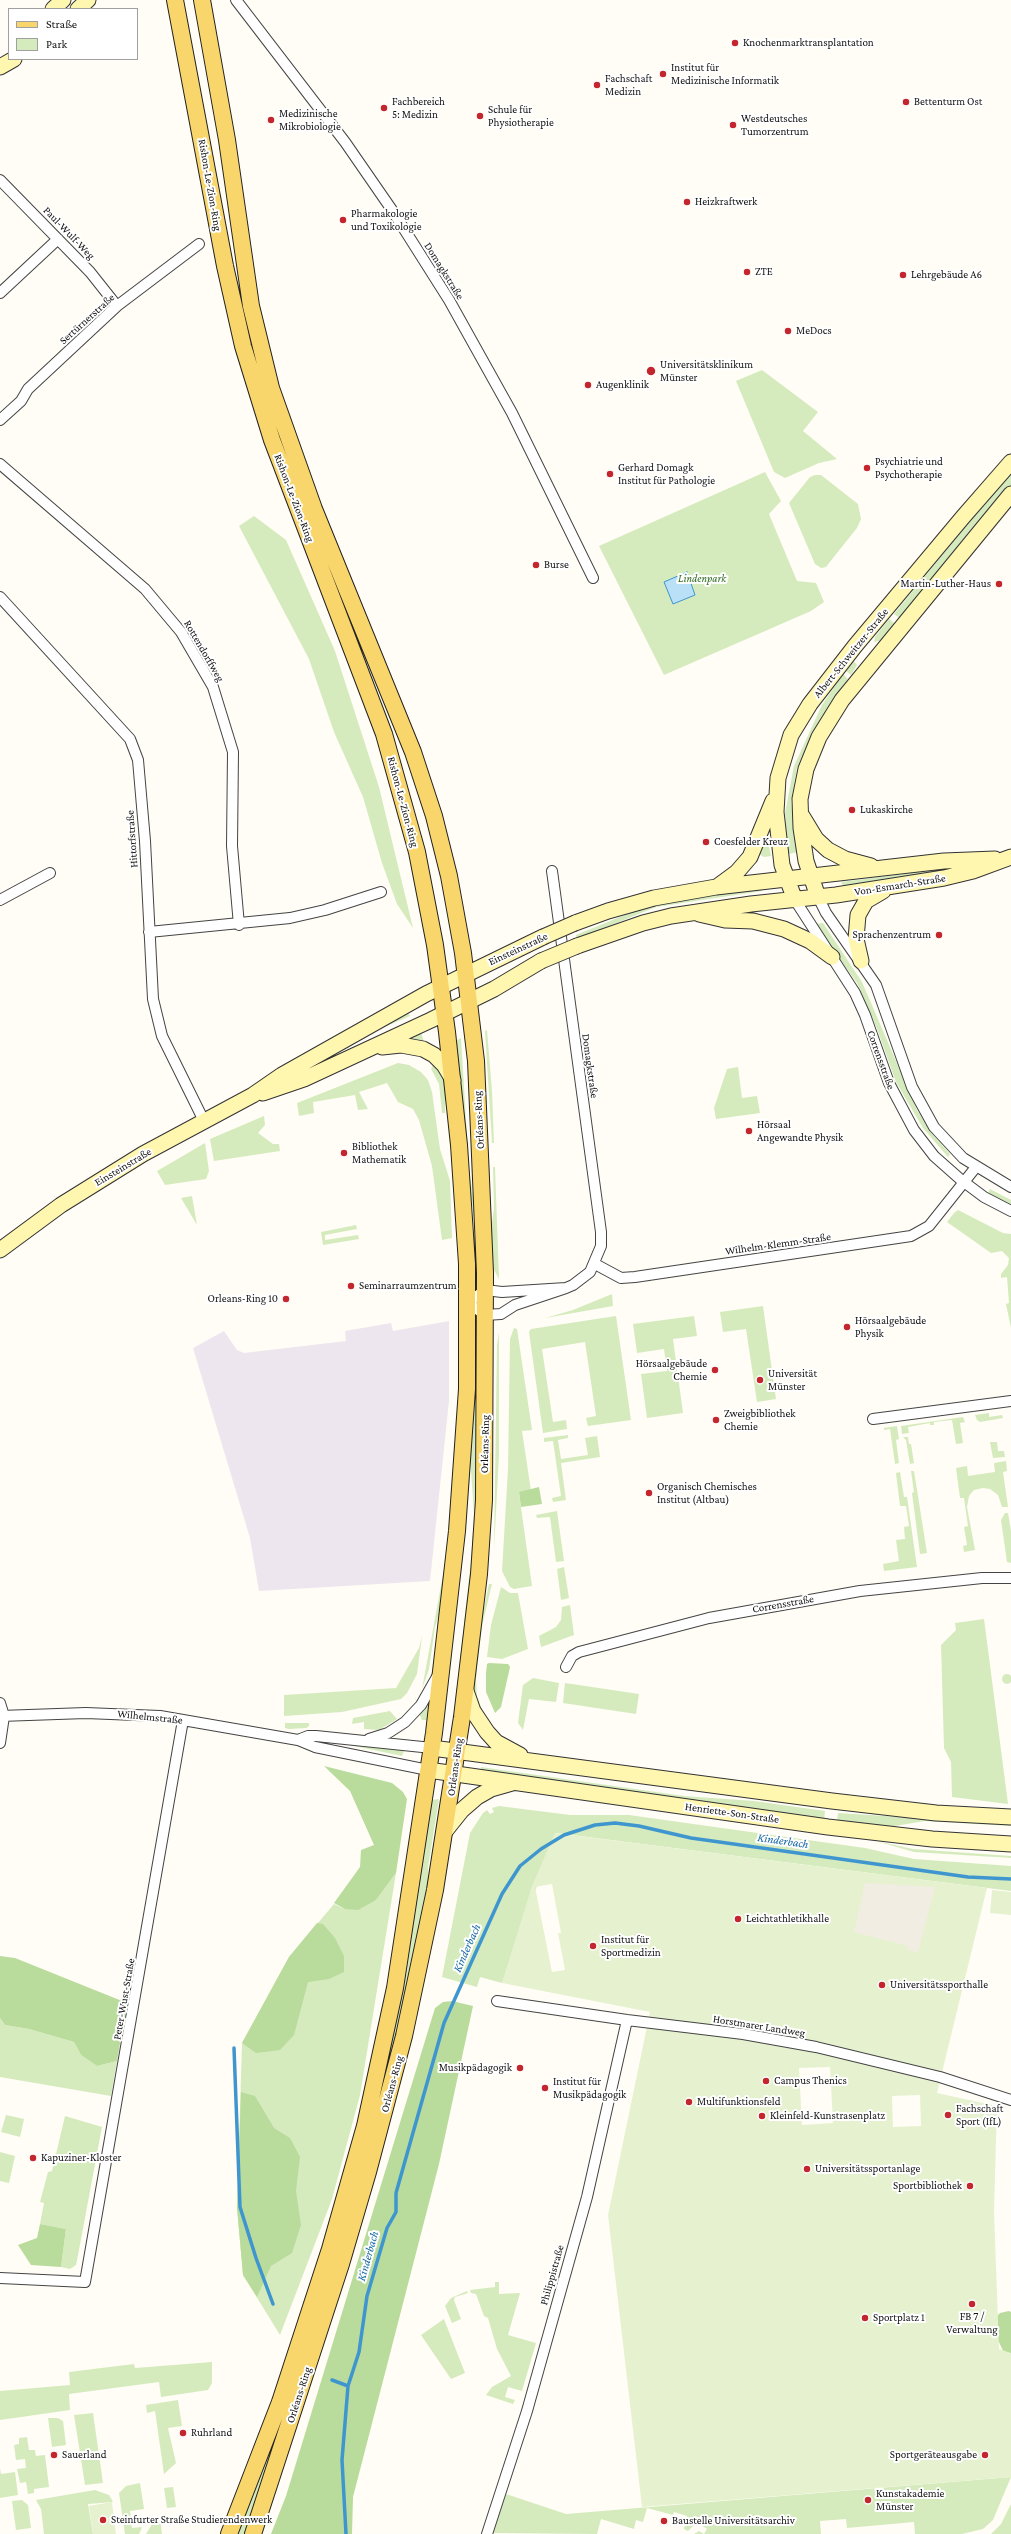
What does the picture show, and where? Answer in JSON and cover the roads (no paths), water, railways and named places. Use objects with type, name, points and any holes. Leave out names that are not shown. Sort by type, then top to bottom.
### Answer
[{"type":"main road","points":[[54,8],[63,0]]},
{"type":"main road","points":[[79,8],[88,0]]},
{"type":"main road","name":"Rishon-Le-Zion-Ring","points":[[175,0],[224,260],[243,346],[274,446],[359,663],[394,767],[420,867],[441,987]]},
{"type":"main road","name":"Rishon-Le-Zion-Ring","points":[[202,0],[227,140],[251,306],[262,358],[280,416],[311,502],[398,713],[424,782],[449,876],[466,974]]},
{"type":"main road","points":[[0,63],[8,51]]},
{"type":"main road","points":[[0,67],[12,60]]},
{"type":"main road","name":"Albert-Schweitzer-Straße","points":[[786,879],[776,825],[776,797],[782,760],[799,720],[855,646],[1011,462]]},
{"type":"main road","name":"Albert-Schweitzer-Straße","points":[[818,897],[809,876],[800,812],[804,777],[819,737],[842,700],[1011,494]]},
{"type":"main road","points":[[855,646],[875,660]]},
{"type":"main road","points":[[716,887],[737,872],[750,857],[776,797]]},
{"type":"main road","points":[[800,812],[814,836],[828,850],[853,862],[880,868]]},
{"type":"main road","name":"Von-Esmarch-Straße","points":[[809,876],[944,861],[1007,858]]},
{"type":"main road","name":"Von-Esmarch-Straße","points":[[795,900],[892,886],[973,871],[1007,858]]},
{"type":"main road","name":"Einsteinstraße","points":[[0,1250],[103,1178],[204,1120],[252,1095],[282,1075],[441,987],[543,937],[574,923],[608,911],[654,898],[716,887],[809,876]]},
{"type":"main road","name":"Corrensstraße","points":[[786,879],[795,900]]},
{"type":"main road","points":[[861,961],[856,934],[861,908],[870,897],[892,886]]},
{"type":"main road","name":"Einsteinstraße","points":[[252,1095],[304,1079],[470,1002],[540,961],[577,946],[642,923],[692,912],[795,900]]},
{"type":"main road","points":[[692,912],[725,920],[753,921],[784,929],[810,941],[832,957]]},
{"type":"main road","name":"Orléans-Ring","points":[[253,2534],[341,2264],[381,2125],[422,1958],[446,1830],[458,1750],[479,1574],[493,1315],[485,1290],[478,1094],[466,974]]},
{"type":"main road","name":"Orléans-Ring","points":[[229,2534],[268,2436],[309,2315],[365,2126],[396,1988],[432,1748],[462,1479],[467,1389],[468,1303],[466,1242],[453,1081],[441,987]]},
{"type":"main road","points":[[360,1052],[391,1046],[418,1047],[439,1060],[453,1081]]},
{"type":"main road","points":[[466,1691],[477,1718],[491,1737],[529,1760]]},
{"type":"main road","points":[[432,1748],[458,1750],[832,1801],[936,1813],[1011,1817]]},
{"type":"main road","name":"Wilhelmstraße","points":[[428,1770],[454,1774]]},
{"type":"main road","name":"Henriette-Son-Straße","points":[[454,1774],[836,1828],[932,1839],[1011,1844]]},
{"type":"main road","points":[[446,1830],[462,1810],[477,1797],[491,1789],[516,1782]]},
{"type":"street","name":"Domagkstraße","points":[[236,0],[345,142],[392,210],[444,293],[512,413],[593,578]]},
{"type":"street","name":"Paul-Wulf-Weg","points":[[0,180],[90,272],[117,306]]},
{"type":"street","points":[[0,292],[58,239]]},
{"type":"street","name":"Sertürnerstraße","points":[[0,420],[21,401],[28,389],[117,306],[199,244]]},
{"type":"street","name":"Rottendorffweg","points":[[0,464],[145,589],[182,632],[213,687],[233,752],[232,846],[239,925]]},
{"type":"street","name":"Hittorfstraße","points":[[0,597],[130,739],[138,760],[145,841],[153,1000],[162,1036],[204,1120]]},
{"type":"street","name":"Domagkstraße","points":[[552,871],[601,1232],[601,1246],[595,1264]]},
{"type":"street","points":[[0,900],[50,873]]},
{"type":"street","points":[[149,932],[239,925],[290,918],[325,910],[381,892]]},
{"type":"street","name":"Corrensstraße","points":[[818,897],[826,913],[861,961],[884,1005],[920,1104],[942,1137],[976,1168],[1011,1187]]},
{"type":"street","name":"Corrensstraße","points":[[795,900],[846,977],[866,1015],[884,1071],[907,1120],[934,1156],[984,1197],[1011,1211]]},
{"type":"street","name":"Wilhelm-Klemm-Straße","points":[[595,1264],[621,1278],[635,1277],[911,1236],[929,1226],[976,1168]]},
{"type":"street","points":[[566,1288],[502,1292],[485,1290],[468,1303],[493,1315],[566,1288],[580,1281],[595,1264]]},
{"type":"street","points":[[873,1419],[1011,1401]]},
{"type":"street","name":"Corrensstraße","points":[[566,1667],[572,1656],[579,1652],[709,1618],[860,1591],[982,1578],[1011,1578]]},
{"type":"street","name":"Wilhelmstraße","points":[[365,1741],[388,1733],[405,1722],[425,1698],[442,1666]]},
{"type":"street","points":[[0,1703],[2,1716],[0,1743]]},
{"type":"street","name":"Wilhelmstraße","points":[[2,1716],[113,1714],[183,1720],[298,1740],[315,1747],[428,1770]]},
{"type":"street","name":"Peter-Wust-Straße","points":[[0,2278],[85,2282],[183,1720]]},
{"type":"street","name":"Wilhelmstraße","points":[[298,1740],[308,1736],[432,1748]]},
{"type":"street","name":"Horstmarer Landweg","points":[[497,2001],[627,2020],[743,2034],[816,2047],[940,2077],[1011,2100]]},
{"type":"street","name":"Philippistraße","points":[[487,2534],[527,2411],[587,2197],[627,2020]]},
{"type":"water","points":[[687,572],[695,595],[673,604],[664,582]]},
{"type":"waterway","name":"Kinderbach","points":[[346,2534],[342,2460],[348,2386],[359,2352],[367,2296],[387,2228],[396,2212],[396,2193],[444,2023],[502,1894],[520,1866],[541,1849],[564,1835],[595,1825],[615,1823],[639,1826],[691,1838],[968,1877],[1011,1879]]},
{"type":"waterway","points":[[234,2048],[240,2207],[256,2258],[273,2304]]},
{"type":"waterway","points":[[332,2380],[348,2386]]},
{"type":"place","name":"Knochenmarktransplantation","points":[[735,43]]},
{"type":"place","name":"Institut für Medizinische Informatik","points":[[663,74]]},
{"type":"place","name":"Fachschaft Medizin","points":[[597,85]]},
{"type":"place","name":"Bettenturm Ost","points":[[906,102]]},
{"type":"place","name":"Fachbereich 5: Medizin","points":[[384,108]]},
{"type":"place","name":"Schule für Physiotherapie","points":[[480,116]]},
{"type":"place","name":"Medizinische Mikrobiologie","points":[[271,120]]},
{"type":"place","name":"Westdeutsches Tumorzentrum","points":[[733,125]]},
{"type":"place","name":"Heizkraftwerk","points":[[687,202]]},
{"type":"place","name":"Pharmakologie und Toxikologie","points":[[343,220]]},
{"type":"place","name":"ZTE","points":[[747,272]]},
{"type":"place","name":"Lehrgebäude A6","points":[[903,275]]},
{"type":"place","name":"MeDocs","points":[[788,331]]},
{"type":"place","name":"Universitätsklinikum Münster","points":[[651,371]]},
{"type":"place","name":"Augenklinik","points":[[588,385]]},
{"type":"place","name":"Psychiatrie und Psychotherapie","points":[[867,468]]},
{"type":"place","name":"Gerhard Domagk Institut für Pathologie","points":[[610,474]]},
{"type":"place","name":"Burse","points":[[536,565]]},
{"type":"place","name":"Martin-Luther-Haus","points":[[999,584]]},
{"type":"place","name":"Lukaskirche","points":[[852,810]]},
{"type":"place","name":"Coesfelder Kreuz","points":[[706,842]]},
{"type":"place","name":"Sprachenzentrum","points":[[939,935]]},
{"type":"place","name":"Hörsaal Angewandte Physik","points":[[749,1131]]},
{"type":"place","name":"Bibliothek Mathematik","points":[[344,1153]]},
{"type":"place","name":"Seminarraumzentrum","points":[[351,1286]]},
{"type":"place","name":"Orleans-Ring 10","points":[[286,1299]]},
{"type":"place","name":"Hörsaalgebäude Physik","points":[[847,1327]]},
{"type":"place","name":"Hörsaalgebäude Chemie","points":[[715,1370]]},
{"type":"place","name":"Universität Münster","points":[[760,1380]]},
{"type":"place","name":"Zweigbibliothek Chemie","points":[[716,1420]]},
{"type":"place","name":"Organisch Chemisches Institut (Altbau)","points":[[649,1493]]},
{"type":"place","name":"Leichtathletikhalle","points":[[738,1919]]},
{"type":"place","name":"Institut für Sportmedizin","points":[[593,1946]]},
{"type":"place","name":"Universitätssporthalle","points":[[882,1985]]},
{"type":"place","name":"Musikpädagogik","points":[[520,2068]]},
{"type":"place","name":"Campus Thenics","points":[[766,2081]]},
{"type":"place","name":"Institut für Musikpädagogik","points":[[545,2088]]},
{"type":"place","name":"Multifunktionsfeld","points":[[689,2102]]},
{"type":"place","name":"Fachschaft Sport (IfL)","points":[[948,2115]]},
{"type":"place","name":"Kleinfeld-Kunstrasenplatz","points":[[762,2116]]},
{"type":"place","name":"Kapuziner-Kloster","points":[[33,2158]]},
{"type":"place","name":"Universitätssportanlage","points":[[807,2169]]},
{"type":"place","name":"Sportbibliothek","points":[[970,2186]]},
{"type":"place","name":"FB 7 / Verwaltung","points":[[972,2304]]},
{"type":"place","name":"Sportplatz 1","points":[[865,2318]]},
{"type":"place","name":"Ruhrland","points":[[183,2433]]},
{"type":"place","name":"Sauerland","points":[[54,2455]]},
{"type":"place","name":"Sportgeräteausgabe","points":[[985,2455]]},
{"type":"place","name":"Kunstakademie Münster","points":[[868,2500]]},
{"type":"place","name":"Steinfurter Straße Studierendenwerk","points":[[103,2520]]},
{"type":"place","name":"Baustelle Universitätsarchiv","points":[[664,2521]]},
{"type":"park label","name":"Lindenpark","points":[[702,579]]}]
